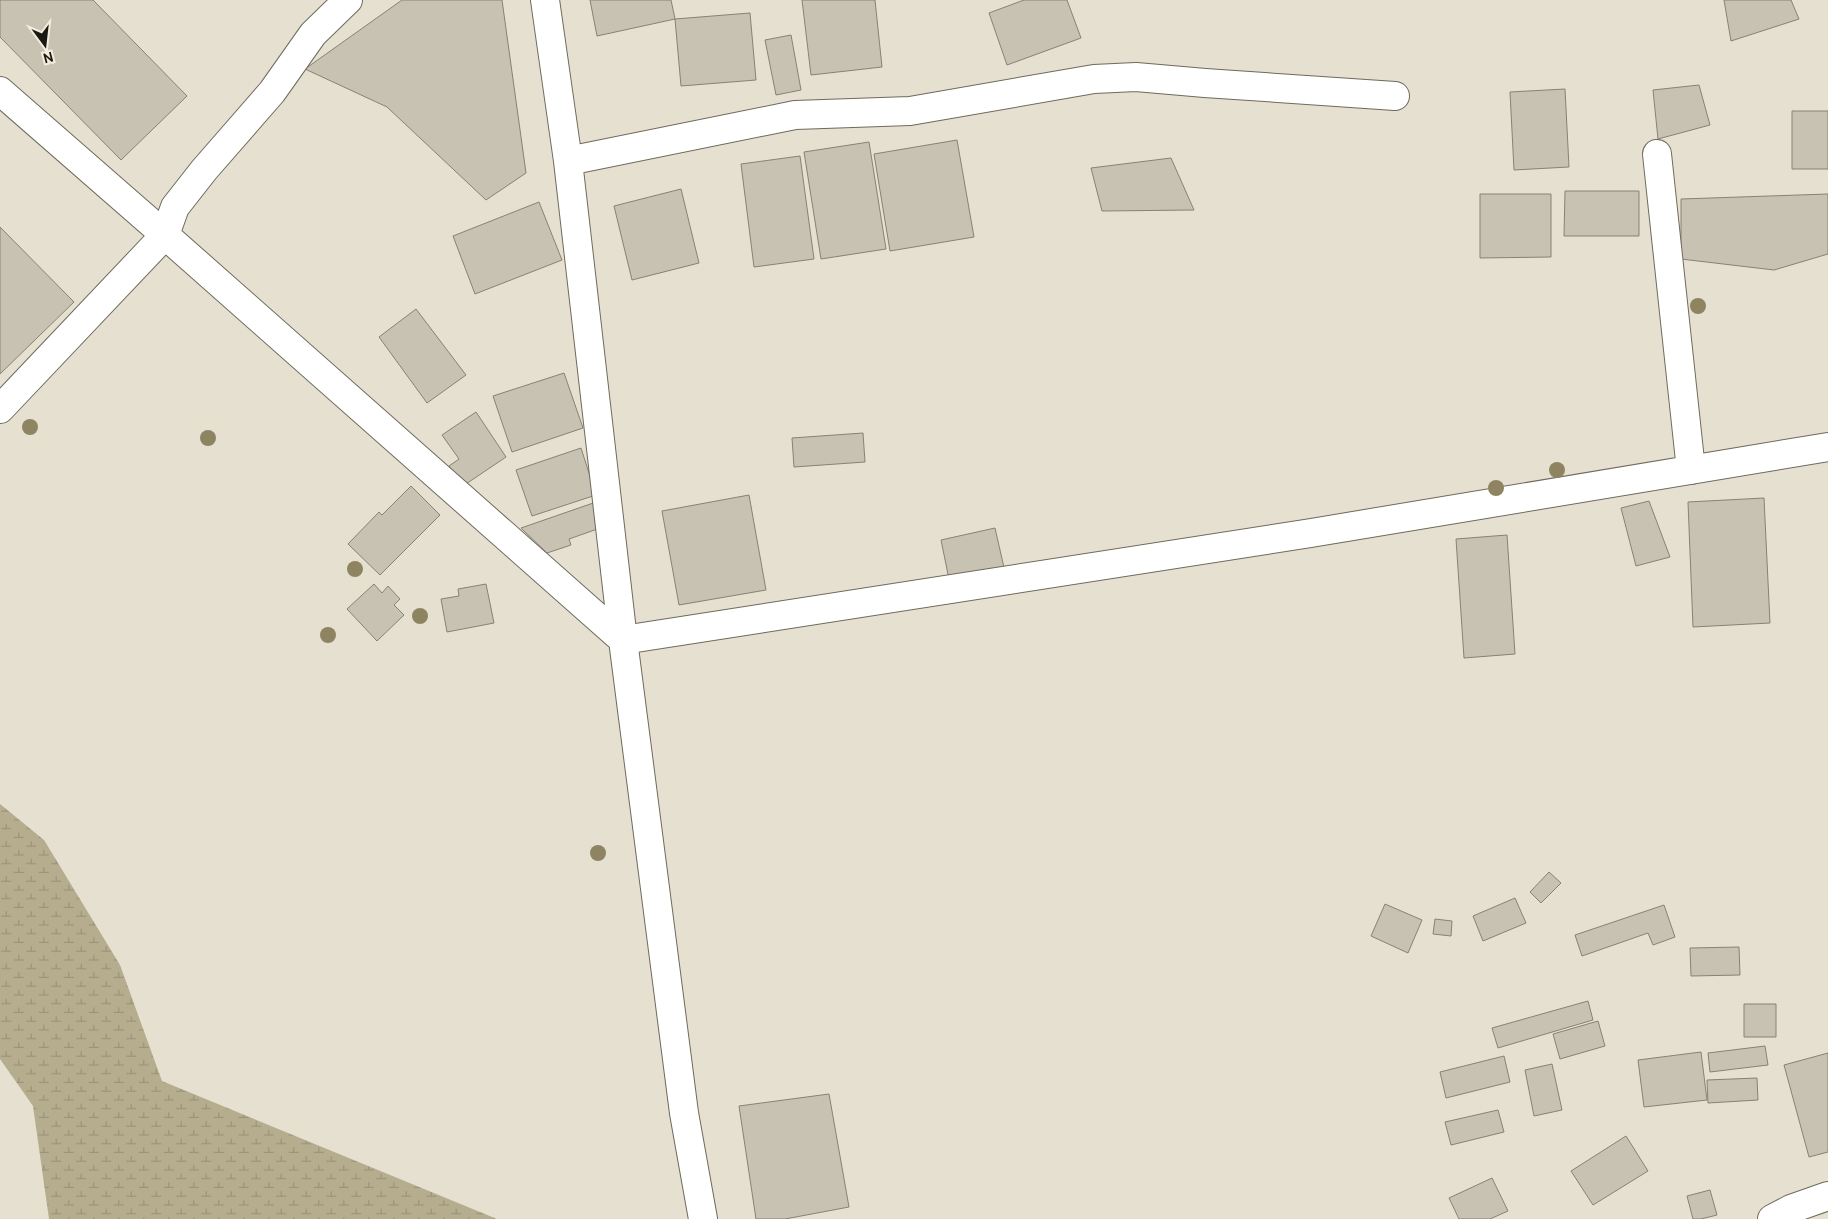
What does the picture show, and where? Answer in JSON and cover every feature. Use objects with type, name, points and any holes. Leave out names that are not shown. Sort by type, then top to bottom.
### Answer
[{"type":"street","points":[[0,410],[165,235],[175,207],[204,170],[272,92],[313,34],[348,0]]},
{"type":"street","points":[[545,0],[568,160],[623,640],[684,1113],[703,1219]]},
{"type":"street","points":[[568,160],[795,115],[910,111],[1094,79],[1136,77],[1205,84],[1395,96]]},
{"type":"street","points":[[0,92],[165,235],[623,640]]},
{"type":"street","points":[[1657,154],[1691,470]]},
{"type":"street","points":[[623,640],[1311,533],[1828,447]]},
{"type":"street","points":[[1772,1219],[1791,1209],[1828,1196]]},
{"type":"green space","points":[[0,804],[44,840],[120,965],[162,1081],[497,1219],[49,1219],[33,1106],[0,1059]]},
{"type":"building","points":[[0,0],[93,0],[187,96],[121,160],[0,37]]},
{"type":"building","points":[[402,0],[502,0],[526,173],[486,200],[387,107],[305,69]]},
{"type":"building","points":[[590,0],[671,0],[675,19],[597,36]]},
{"type":"building","points":[[802,0],[875,0],[882,67],[811,75]]},
{"type":"building","points":[[1024,0],[1067,0],[1081,38],[1007,65],[989,13]]},
{"type":"building","points":[[1724,0],[1791,0],[1799,19],[1731,41]]},
{"type":"building","points":[[750,13],[756,80],[681,86],[675,19]]},
{"type":"building","points":[[791,35],[801,90],[776,95],[765,40]]},
{"type":"building","points":[[1699,85],[1710,125],[1658,139],[1653,90]]},
{"type":"building","points":[[1565,89],[1569,167],[1514,170],[1510,92]]},
{"type":"building","points":[[1792,111],[1828,111],[1828,169],[1792,169]]},
{"type":"building","points":[[957,140],[974,237],[890,251],[874,154]]},
{"type":"building","points":[[869,142],[886,249],[821,259],[804,152]]},
{"type":"building","points":[[800,156],[814,259],[754,267],[741,164]]},
{"type":"building","points":[[1171,158],[1194,210],[1102,211],[1091,168]]},
{"type":"building","points":[[681,189],[699,263],[632,280],[614,206]]},
{"type":"building","points":[[1565,191],[1639,191],[1639,236],[1564,236]]},
{"type":"building","points":[[1480,194],[1551,194],[1551,257],[1480,258]]},
{"type":"building","points":[[1828,194],[1828,254],[1774,270],[1681,259],[1681,199]]},
{"type":"building","points":[[539,202],[562,260],[475,294],[453,236]]},
{"type":"building","points":[[0,227],[74,302],[0,374]]},
{"type":"building","points":[[416,309],[466,375],[427,403],[379,337]]},
{"type":"building","points":[[564,373],[583,428],[512,452],[493,396]]},
{"type":"building","points":[[476,412],[506,457],[463,486],[449,466],[459,459],[442,435]]},
{"type":"building","points":[[863,433],[865,462],[794,467],[792,438]]},
{"type":"building","points":[[581,448],[596,495],[532,516],[516,470]]},
{"type":"building","points":[[411,486],[440,515],[380,575],[348,544],[379,512],[382,515]]},
{"type":"building","points":[[749,495],[766,590],[679,605],[662,511]]},
{"type":"building","points":[[1764,498],[1770,623],[1693,627],[1688,502]]},
{"type":"building","points":[[599,501],[606,526],[569,539],[571,545],[547,553],[521,528]]},
{"type":"building","points":[[1649,501],[1670,557],[1636,566],[1621,508]]},
{"type":"building","points":[[995,528],[1005,572],[950,584],[941,540]]},
{"type":"building","points":[[1507,535],[1515,654],[1464,658],[1456,539]]},
{"type":"building","points":[[374,584],[382,593],[388,586],[400,599],[394,605],[404,615],[377,641],[347,609]]},
{"type":"building","points":[[486,584],[494,623],[447,632],[441,599],[459,596],[458,589]]},
{"type":"building","points":[[1549,872],[1561,883],[1541,903],[1530,892]]},
{"type":"building","points":[[1515,898],[1526,923],[1483,941],[1473,916]]},
{"type":"building","points":[[1385,904],[1422,920],[1408,953],[1371,936]]},
{"type":"building","points":[[1664,905],[1675,937],[1653,945],[1648,933],[1582,956],[1575,935]]},
{"type":"building","points":[[1435,919],[1452,921],[1451,936],[1433,934]]},
{"type":"building","points":[[1739,947],[1740,975],[1691,976],[1690,948]]},
{"type":"building","points":[[1588,1001],[1593,1020],[1498,1048],[1492,1028]]},
{"type":"building","points":[[1744,1004],[1776,1004],[1776,1037],[1744,1037]]},
{"type":"building","points":[[1598,1021],[1605,1046],[1560,1059],[1553,1034]]},
{"type":"building","points":[[1765,1046],[1768,1065],[1710,1072],[1708,1053]]},
{"type":"building","points":[[1701,1052],[1707,1100],[1644,1107],[1638,1060]]},
{"type":"building","points":[[1828,1053],[1828,1152],[1809,1157],[1784,1065]]},
{"type":"building","points":[[1504,1056],[1510,1082],[1446,1098],[1440,1072]]},
{"type":"building","points":[[1552,1064],[1562,1110],[1534,1116],[1525,1070]]},
{"type":"building","points":[[1757,1078],[1758,1100],[1708,1103],[1707,1080]]},
{"type":"building","points":[[829,1094],[849,1207],[785,1219],[756,1219],[739,1106]]},
{"type":"building","points":[[1498,1110],[1504,1132],[1451,1145],[1445,1122]]},
{"type":"building","points":[[1626,1136],[1648,1171],[1593,1205],[1571,1171]]},
{"type":"building","points":[[1492,1178],[1508,1211],[1490,1219],[1459,1219],[1449,1198]]},
{"type":"building","points":[[1710,1190],[1717,1215],[1693,1219],[1687,1196]]}]
